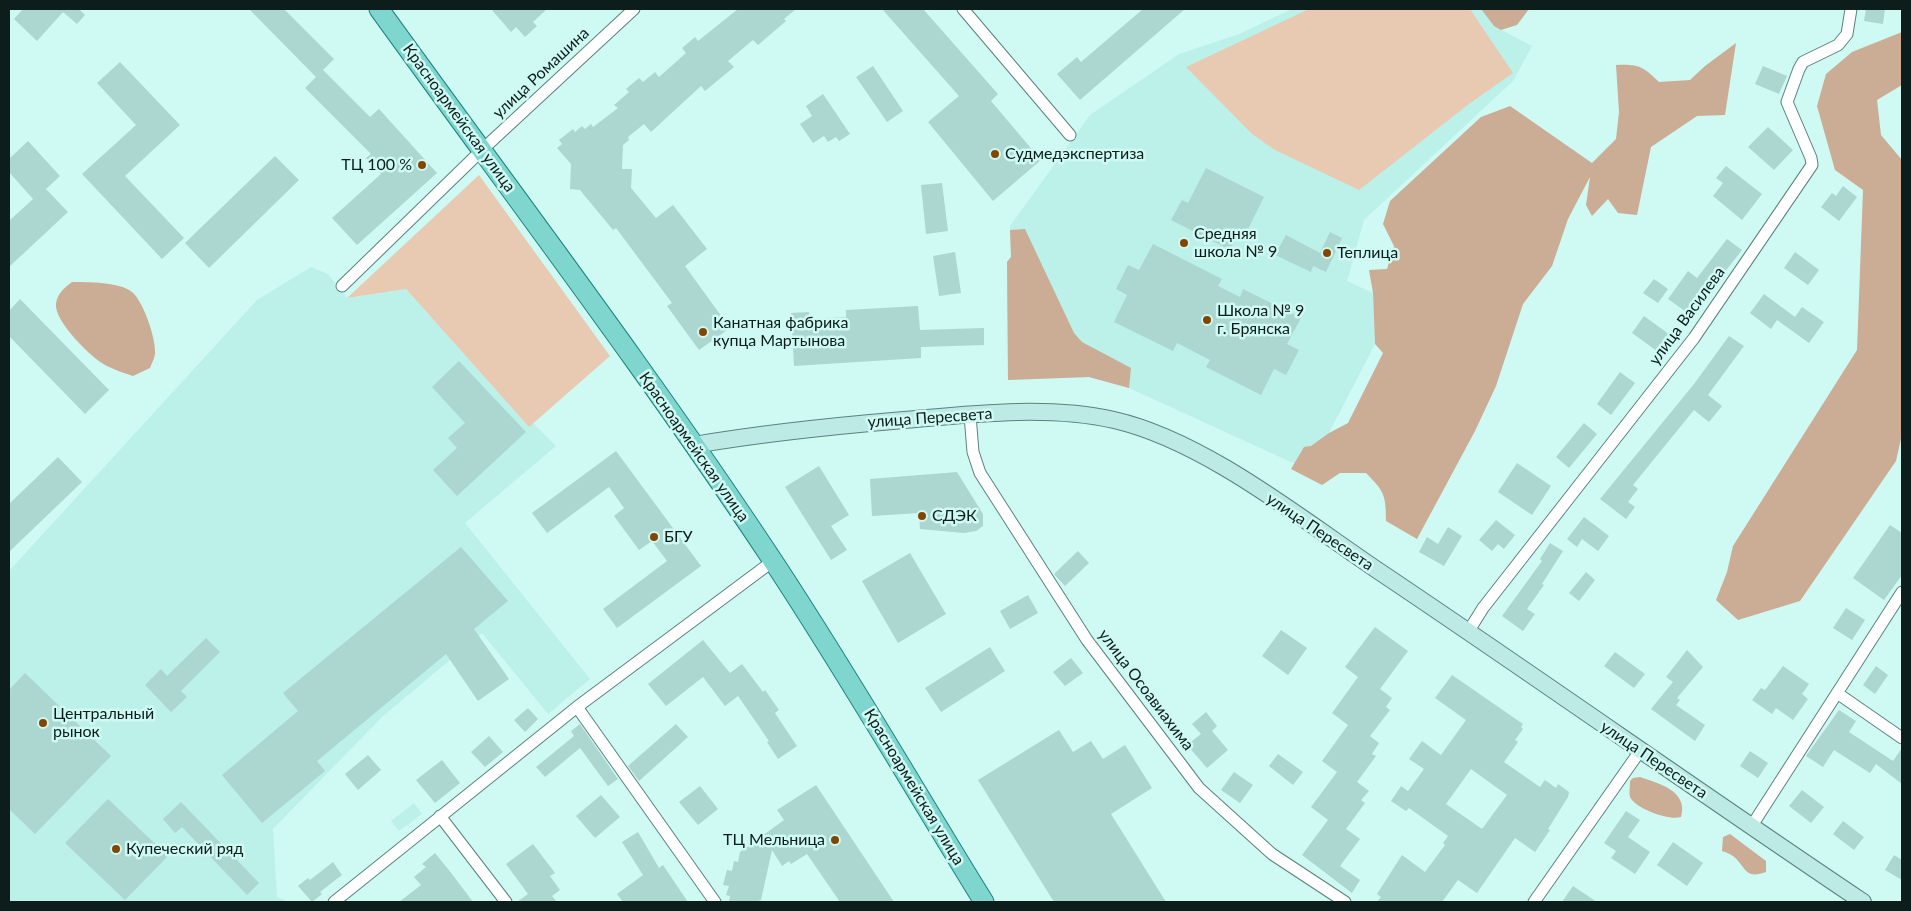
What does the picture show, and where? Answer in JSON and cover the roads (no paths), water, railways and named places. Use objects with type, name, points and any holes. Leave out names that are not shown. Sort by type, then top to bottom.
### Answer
[{"type":"main road","name":"Красноармейская улица","points":[[379,9],[483,149],[773,560],[984,902]]},
{"type":"main road","name":"улица Пересвета","points":[[694,446],[779,431],[1002,413],[1086,415],[1150,431],[1244,480],[1863,902]]},
{"type":"street","name":"улица Ромашина","points":[[342,286],[483,149],[634,9]]},
{"type":"street","points":[[963,9],[1070,135]]},
{"type":"street","name":"улица Василева","points":[[1468,632],[1483,608],[1694,338],[1812,165],[1811,158],[1787,102],[1798,69],[1803,62],[1838,46],[1847,34],[1851,9]]},
{"type":"street","name":"улица Осоавиахима","points":[[970,415],[973,452],[980,473],[1087,640],[1199,788],[1272,854],[1345,902]]},
{"type":"street","points":[[334,902],[577,707],[773,560]]},
{"type":"street","points":[[1751,827],[1902,592]]},
{"type":"street","points":[[1837,693],[1902,738]]},
{"type":"street","points":[[577,707],[715,902]]},
{"type":"street","points":[[1534,902],[1640,751]]},
{"type":"street","points":[[440,816],[506,902]]},
{"type":"place","name":"Судмедэкспертиза","points":[[995,154]]},
{"type":"place","name":"ТЦ 100 %","points":[[422,165]]},
{"type":"place","name":"Средняя школа № 9","points":[[1184,243]]},
{"type":"place","name":"Теплица","points":[[1327,253]]},
{"type":"place","name":"Школа № 9 г. Брянска","points":[[1207,320]]},
{"type":"place","name":"Канатная фабрика купца Мартынова","points":[[703,332]]},
{"type":"place","name":"СДЭК","points":[[922,516]]},
{"type":"place","name":"БГУ","points":[[654,537]]},
{"type":"place","name":"Центральный рынок","points":[[43,723]]},
{"type":"place","name":"ТЦ Мельница","points":[[835,840]]},
{"type":"place","name":"Купеческий ряд","points":[[116,849]]}]
